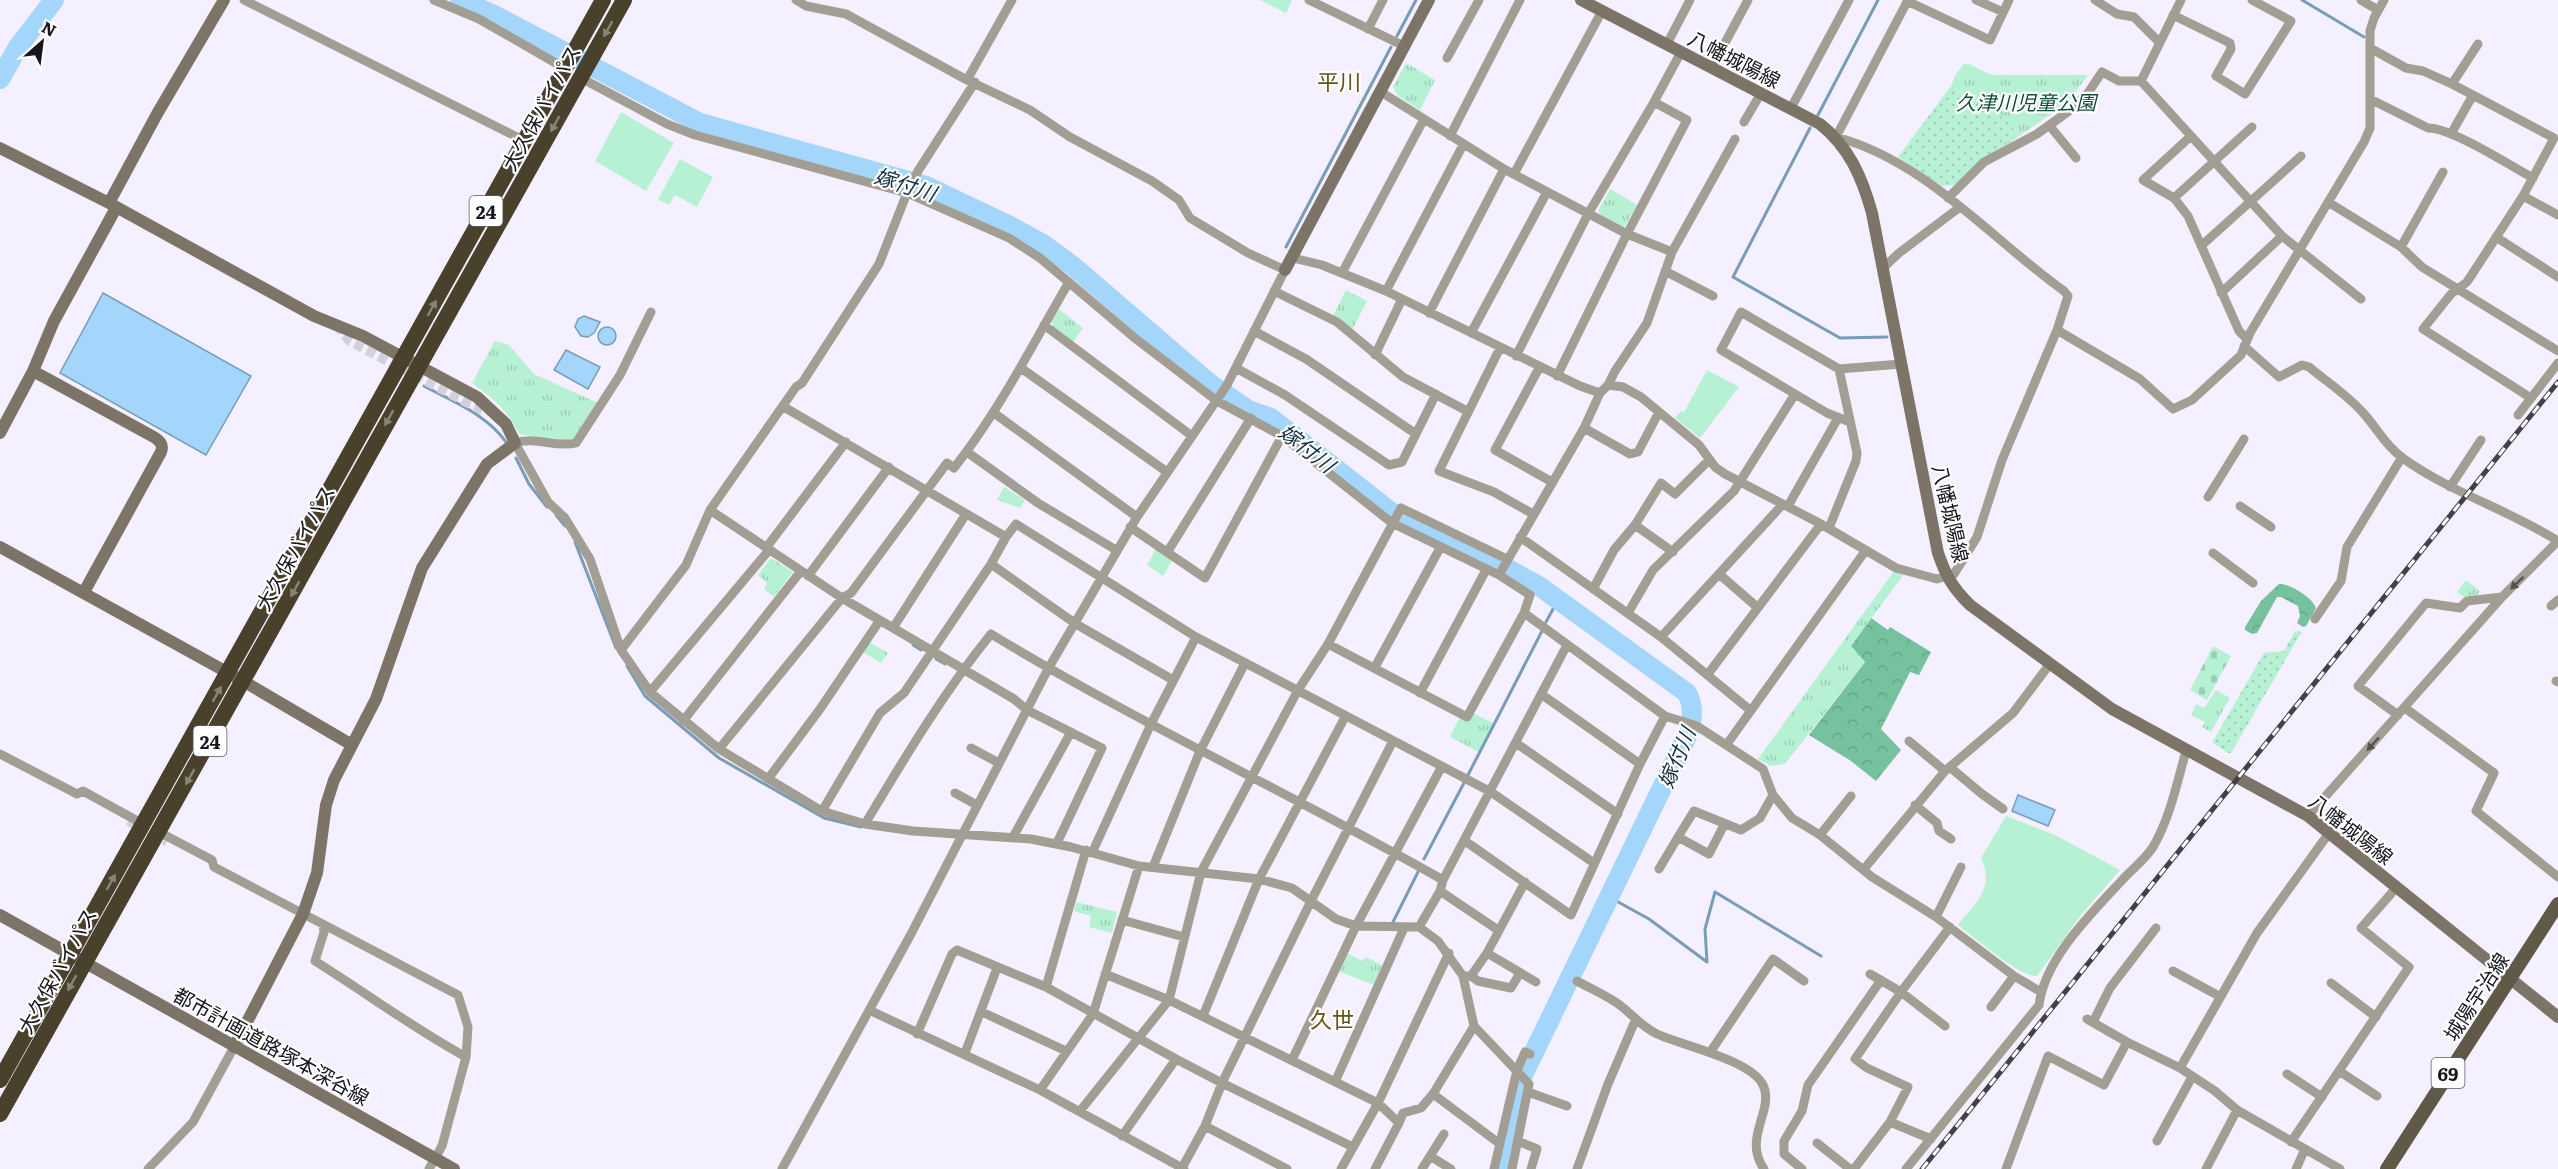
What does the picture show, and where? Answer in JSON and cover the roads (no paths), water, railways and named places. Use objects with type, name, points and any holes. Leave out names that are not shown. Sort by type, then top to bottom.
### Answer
[{"type":"highway","name":"大久保バイパス","points":[[411,363],[525,141],[603,0]]},
{"type":"highway","name":"大久保バイパス","points":[[0,1080],[77,959],[163,837],[236,677],[411,363],[582,76],[624,0]]},
{"type":"highway","name":"大久保バイパス","points":[[0,1114],[77,959],[135,822],[236,677]]},
{"type":"main road","name":"城陽宇治線","points":[[2387,1169],[2558,904]]},
{"type":"street","points":[[0,434],[33,371],[54,321],[157,114],[224,0]]},
{"type":"street","points":[[244,0],[525,141]]},
{"type":"street","points":[[434,0],[479,19],[567,67]]},
{"type":"street","points":[[796,0],[806,6],[831,9],[846,14],[1030,110],[1070,137],[1152,181],[1179,200],[1190,218],[1248,253],[1284,270]]},
{"type":"street","points":[[621,650],[686,565],[710,510],[796,387],[802,383],[879,264],[918,171],[971,81],[1012,0]]},
{"type":"street","points":[[1309,0],[1404,46]]},
{"type":"street","points":[[1368,29],[1383,0]]},
{"type":"street","points":[[782,1169],[911,934],[1048,669],[1130,527],[1227,385],[1284,270],[1293,258],[1429,0]]},
{"type":"street","points":[[1447,58],[1479,0]]},
{"type":"street","points":[[1450,136],[1520,0]]},
{"type":"street","points":[[1667,44],[1690,0]]},
{"type":"street","points":[[1712,68],[1748,0]]},
{"type":"street","points":[[1791,108],[1849,0]]},
{"type":"street","points":[[1608,385],[1623,387],[1641,397],[1699,445],[1715,467],[1740,482],[1825,526],[1896,567],[1937,579],[1954,574],[1977,537],[2002,460],[2057,330],[2068,296],[1960,207],[1912,172],[1853,142],[1836,137],[1907,0],[1990,40],[2009,0]]},
{"type":"street","points":[[1976,0],[2003,12]]},
{"type":"street","points":[[2095,0],[2109,4],[2117,14],[2133,17],[2159,42]]},
{"type":"street","points":[[2141,81],[2181,0]]},
{"type":"street","points":[[2173,15],[2230,43],[2231,49],[2216,76],[2245,94],[2291,21],[2252,0]]},
{"type":"street","points":[[2361,0],[2378,10]]},
{"type":"street","points":[[2057,330],[2140,379],[2173,408],[2192,400],[2241,355],[2246,342],[2370,128],[2370,31],[2384,0]]},
{"type":"street","name":"八幡城陽線","points":[[1585,1],[1820,124],[1836,137],[1855,165],[1864,184],[1883,268],[1938,552],[1946,577],[1953,588],[1970,605],[2112,709],[2308,816],[2558,1017]]},
{"type":"street","points":[[1514,174],[1602,11]]},
{"type":"street","points":[[2452,84],[2478,44]]},
{"type":"street","points":[[2370,48],[2406,68],[2422,71],[2452,84],[2554,138],[2523,196],[2467,282],[2457,289],[2423,329],[2531,398]]},
{"type":"street","points":[[1516,356],[1588,214],[1681,52]]},
{"type":"street","points":[[1948,198],[1984,162],[2069,111],[2088,93],[2102,72],[2119,81],[2141,81],[2282,236],[2361,299]]},
{"type":"street","points":[[582,76],[667,124],[695,135],[907,193],[1009,238],[1040,258],[1136,339],[1219,399],[1282,436],[1392,523],[1499,575],[1530,595],[1524,613],[1467,717],[1328,644]]},
{"type":"street","points":[[1381,92],[1504,169],[1627,234],[1672,252]]},
{"type":"street","points":[[1744,122],[1761,93]]},
{"type":"street","points":[[2451,134],[2473,95]]},
{"type":"street","points":[[2370,99],[2428,129],[2436,128],[2451,134],[2533,178]]},
{"type":"street","points":[[1557,376],[1627,234],[1687,120],[1654,102]]},
{"type":"street","points":[[1342,273],[1424,119]]},
{"type":"street","points":[[2049,125],[2076,158]]},
{"type":"street","points":[[2174,198],[2252,127]]},
{"type":"street","points":[[2191,136],[2143,180],[2174,198],[2188,216],[2221,293],[2246,342],[2279,377],[2302,365],[2309,367],[2364,413],[2385,442],[2402,457],[2450,487],[2525,521],[2558,541],[2502,597],[2308,816]]},
{"type":"street","points":[[1499,575],[1584,428],[1600,393],[1608,385],[1647,323],[1672,252],[1735,139]]},
{"type":"street","points":[[1386,291],[1463,145]]},
{"type":"street","points":[[0,148],[314,316],[363,336],[477,397],[506,424],[548,502],[565,518],[590,559],[621,650],[650,692],[719,749],[822,811],[865,824],[913,831],[963,832],[1057,843],[1139,866],[1258,879],[1292,888],[1336,919],[1356,926],[1419,927],[1438,941],[1467,976],[1478,981],[1511,988],[1520,973]]},
{"type":"street","points":[[2201,246],[2301,156]]},
{"type":"street","points":[[1429,313],[1504,169]]},
{"type":"street","points":[[2400,247],[2443,172]]},
{"type":"street","points":[[1471,333],[1547,192]]},
{"type":"street","points":[[2523,196],[2558,215]]},
{"type":"street","points":[[2328,202],[2400,247],[2422,267],[2558,351]]},
{"type":"street","points":[[1883,268],[1899,253],[1960,207]]},
{"type":"street","points":[[2221,293],[2282,236]]},
{"type":"street","points":[[2496,237],[2558,277]]},
{"type":"street","points":[[1293,258],[1342,273],[1386,291],[1539,368],[1600,393]]},
{"type":"street","points":[[1665,271],[1713,296]]},
{"type":"street","points":[[719,749],[842,598],[851,593],[947,463],[954,468],[967,452],[1021,368],[1069,282]]},
{"type":"street","points":[[1274,291],[1336,322],[1403,376],[1467,411]]},
{"type":"street","points":[[1375,355],[1402,299]]},
{"type":"street","points":[[148,1169],[193,1122],[303,914],[317,873],[326,805],[334,780],[376,699],[422,568],[487,464],[515,443],[523,440],[564,446],[576,443],[620,375],[651,312]]},
{"type":"street","points":[[1850,422],[1838,418],[1795,394],[1721,350],[1742,312],[1839,369],[1901,364]]},
{"type":"street","points":[[1044,325],[1192,436]]},
{"type":"street","points":[[1254,331],[1306,359],[1416,435]]},
{"type":"street","points":[[1500,348],[1438,471],[1494,492],[1533,514]]},
{"type":"street","points":[[2518,415],[2558,363]]},
{"type":"street","points":[[1021,368],[1167,472]]},
{"type":"street","points":[[1236,368],[1285,395],[1389,465],[1402,462],[1436,394]]},
{"type":"street","points":[[1539,368],[1496,450],[1552,482]]},
{"type":"street","points":[[1708,674],[1757,607],[1825,526],[1856,461],[1857,453],[1839,369]]},
{"type":"street","points":[[33,371],[156,438],[162,446],[161,452],[84,592]]},
{"type":"street","points":[[1628,613],[1653,570],[1734,491],[1795,394]]},
{"type":"street","points":[[784,406],[1006,537]]},
{"type":"street","points":[[1584,428],[1630,454],[1638,452],[1659,412]]},
{"type":"street","points":[[994,413],[1137,517]]},
{"type":"street","points":[[1168,551],[1251,418]]},
{"type":"street","points":[[1661,637],[1786,505],[1838,418]]},
{"type":"street","points":[[1130,527],[1205,578],[1282,436]]},
{"type":"street","points":[[2208,497],[2244,439]]},
{"type":"street","points":[[2450,487],[2481,440]]},
{"type":"street","points":[[650,692],[767,549],[846,442]]},
{"type":"street","points":[[967,452],[1038,503],[1116,550]]},
{"type":"street","points":[[2315,619],[2341,581],[2347,547],[2402,457]]},
{"type":"street","points":[[1593,589],[1614,550],[1635,525],[1661,483],[1675,494],[1709,460]]},
{"type":"street","points":[[683,721],[889,467]]},
{"type":"street","points":[[2240,506],[2271,527]]},
{"type":"street","points":[[1080,1111],[1169,1000],[1202,872],[1298,690],[1328,644],[1401,508],[1507,559]]},
{"type":"street","points":[[710,510],[842,598],[963,668],[1014,699],[1027,710],[1102,748],[1057,843]]},
{"type":"street","points":[[893,628],[966,514]]},
{"type":"street","points":[[822,811],[880,713],[903,693],[1016,524],[1196,637],[1491,792],[1594,863]]},
{"type":"street","points":[[1635,525],[1673,552]]},
{"type":"street","points":[[1520,537],[1661,637],[1750,710]]},
{"type":"street","points":[[0,547],[236,677],[352,745]]},
{"type":"street","points":[[1375,667],[1440,548]]},
{"type":"street","points":[[1727,744],[1866,550]]},
{"type":"street","points":[[2213,553],[2253,584]]},
{"type":"street","points":[[991,564],[1076,624],[1173,680]]},
{"type":"street","points":[[1420,693],[1486,570]]},
{"type":"street","points":[[1719,574],[1757,607]]},
{"type":"street","points":[[2502,597],[2467,601],[2460,608],[2426,603],[2358,686],[2402,712],[2494,773],[2476,811],[2558,877]]},
{"type":"street","points":[[1524,613],[1665,716],[1697,726],[1763,769],[1773,795],[1792,818],[1820,835],[1872,877],[1936,917],[2014,976],[2041,992]]},
{"type":"street","points":[[768,779],[820,709],[880,620]]},
{"type":"street","points":[[865,824],[921,731],[963,668],[991,634],[1048,669],[1200,751],[1349,827],[1443,880]]},
{"type":"street","points":[[1046,987],[1089,851],[1196,637]]},
{"type":"street","points":[[1419,927],[1440,891],[1443,880],[1567,645]]},
{"type":"street","points":[[1153,867],[1200,751],[1245,663]]},
{"type":"street","points":[[1864,869],[1915,805],[1948,769],[2013,713],[2049,665]]},
{"type":"street","points":[[1541,694],[1640,764]]},
{"type":"street","points":[[1465,841],[1571,915],[1640,764],[1665,716]]},
{"type":"street","points":[[1203,1016],[1258,879],[1302,802],[1345,717]]},
{"type":"street","points":[[1013,837],[1071,732]]},
{"type":"street","points":[[868,1010],[917,1034],[965,1053],[1040,1090],[1183,1168],[1311,901],[1393,741]]},
{"type":"street","points":[[1909,741],[2003,809]]},
{"type":"street","points":[[1516,743],[1618,814]]},
{"type":"street","points":[[971,748],[999,764]]},
{"type":"street","points":[[1906,1169],[2039,1005],[2041,992],[2067,944],[2087,918],[2152,849],[2162,830],[2186,751]]},
{"type":"street","points":[[0,754],[135,822]]},
{"type":"street","points":[[1292,1060],[1356,926],[1442,766]]},
{"type":"street","points":[[77,794],[83,791],[135,822]]},
{"type":"street","points":[[955,793],[977,805]]},
{"type":"street","points":[[1659,869],[1694,811],[1741,830],[1760,818],[1773,795]]},
{"type":"street","points":[[1820,835],[1851,796]]},
{"type":"street","points":[[1915,805],[1937,823],[1939,831],[1950,839]]},
{"type":"street","points":[[1678,837],[1708,854],[1724,825]]},
{"type":"street","points":[[2180,1068],[2269,914],[2329,833]]},
{"type":"street","points":[[163,837],[212,860],[214,867],[458,995],[468,1027],[466,1057],[442,1146],[432,1163]]},
{"type":"street","points":[[1040,1090],[1093,1014],[1139,866]]},
{"type":"street","points":[[1936,917],[1961,867]]},
{"type":"street","points":[[1525,882],[1487,953],[1467,976],[1474,1026],[1517,1070],[1528,1088],[1567,1106]]},
{"type":"street","points":[[2291,1142],[2409,967],[2361,928],[2396,888]]},
{"type":"street","points":[[1440,891],[1498,930]]},
{"type":"street","name":"都市計画道路塚本深谷線","points":[[0,915],[234,1047],[432,1163],[454,1169]]},
{"type":"street","points":[[1122,920],[1184,937]]},
{"type":"street","points":[[323,924],[324,932],[315,961],[366,993],[406,1023],[466,1057]]},
{"type":"street","points":[[1816,1143],[1852,1169],[1890,1122],[1908,1087],[1867,1068],[1855,1059],[1901,992],[1950,927]]},
{"type":"street","points":[[1335,1082],[1404,928]]},
{"type":"street","points":[[2156,928],[2110,988],[2090,1021],[2180,1068],[2215,1090],[2237,1110],[2340,1169]]},
{"type":"street","points":[[917,1034],[952,954],[957,950],[1046,987],[1176,1059],[1353,1148]]},
{"type":"street","points":[[1341,1169],[1378,1103],[1449,953]]},
{"type":"street","points":[[1487,953],[1536,982]]},
{"type":"street","points":[[1711,1051],[1773,959],[1804,981]]},
{"type":"street","points":[[965,1053],[997,968]]},
{"type":"street","points":[[2173,971],[2220,996]]},
{"type":"street","points":[[1106,974],[1203,1016],[1378,1103],[1399,1123]]},
{"type":"street","points":[[1870,974],[1901,992],[1945,1026]]},
{"type":"street","points":[[1990,1007],[2014,976]]},
{"type":"street","points":[[1802,1169],[1784,1154],[1784,1141],[1802,1111],[1808,1085],[1881,980]]},
{"type":"street","points":[[1577,981],[1621,1006],[1635,1021],[1658,1034],[1711,1051],[1753,1074],[1764,1086],[1765,1106],[1756,1132],[1757,1160],[1764,1169]]},
{"type":"street","points":[[2331,983],[2376,1017]]},
{"type":"street","points":[[982,1012],[1066,1051]]},
{"type":"street","points":[[1577,1169],[1608,1084],[1635,1021]]},
{"type":"street","points":[[1375,1169],[1403,1113],[1421,1108],[1433,1094],[1474,1026]]},
{"type":"street","points":[[2006,1169],[2049,1056],[2104,1085],[2127,1042]]},
{"type":"street","points":[[1494,1169],[1517,1070],[1525,1052],[1530,1054]]},
{"type":"street","points":[[1122,1136],[1176,1059]]},
{"type":"street","points":[[2339,1071],[2377,1096]]},
{"type":"street","points":[[2287,1074],[2322,1097]]},
{"type":"street","points":[[2157,1141],[2192,1077]]},
{"type":"street","points":[[1512,1169],[1528,1088]]},
{"type":"street","points":[[1433,1094],[1500,1144]]},
{"type":"street","points":[[2206,1169],[2237,1110]]},
{"type":"street","points":[[1890,1122],[1931,1139]]},
{"type":"street","points":[[1205,1126],[1287,1169]]},
{"type":"street","points":[[1422,1169],[1444,1134]]},
{"type":"street","points":[[1518,1141],[1537,1149],[1531,1169]]},
{"type":"street","points":[[2296,1169],[2304,1149]]},
{"type":"street","points":[[1430,1156],[1451,1169]]},
{"type":"water","points":[[103,293],[251,376],[206,455],[60,373]]},
{"type":"water","points":[[584,316],[600,322],[594,333],[588,337],[581,336],[575,327],[578,319]]},
{"type":"water","points":[[607,327],[613,330],[616,336],[613,342],[607,345],[601,342],[598,336],[601,330]]},
{"type":"water","points":[[566,350],[600,367],[588,389],[554,370]]},
{"type":"water","points":[[2018,795],[2055,810],[2048,826],[2012,811]]},
{"type":"waterway","points":[[0,79],[18,47],[54,0]]},
{"type":"waterway","name":"嫁付川","points":[[460,0],[494,15],[700,123],[926,186],[1043,244],[1073,266],[1209,383],[1248,410],[1271,418],[1400,519],[1491,560],[1539,586],[1687,693],[1692,707],[1690,730],[1521,1079],[1504,1169]]},
{"type":"waterway","points":[[1397,36],[1416,0]]},
{"type":"waterway","points":[[1818,115],[1878,0]]},
{"type":"waterway","points":[[2302,0],[2364,37]]},
{"type":"waterway","points":[[1286,247],[1391,47]]},
{"type":"waterway","points":[[1810,128],[1733,277],[1840,338],[1887,337]]},
{"type":"waterway","points":[[424,386],[479,416],[506,442]]},
{"type":"waterway","points":[[516,458],[529,484],[547,507]]},
{"type":"waterway","points":[[556,515],[565,526]]},
{"type":"waterway","points":[[575,542],[616,648]]},
{"type":"waterway","points":[[1546,622],[1558,600]]},
{"type":"waterway","points":[[1468,775],[1542,631]]},
{"type":"waterway","points":[[913,645],[921,650]]},
{"type":"waterway","points":[[936,659],[945,664]]},
{"type":"waterway","points":[[627,666],[645,696],[719,758],[824,818],[861,827]]},
{"type":"waterway","points":[[1424,859],[1465,781]]},
{"type":"waterway","points":[[1393,922],[1419,870]]},
{"type":"waterway","points":[[1611,898],[1649,919],[1707,962],[1705,929],[1715,892],[1821,956]]},
{"type":"tunnel","points":[[336,325],[349,341],[483,411],[492,411]]},
{"type":"tunnel","points":[[128,821],[167,842]]},
{"type":"railway","points":[[1922,1169],[2558,382]]},
{"type":"district","name":"平川","points":[[1339,80]]},
{"type":"district","name":"久世","points":[[1332,1018]]},
{"type":"park label","name":"久津川児童公園","points":[[2026,101]]}]
